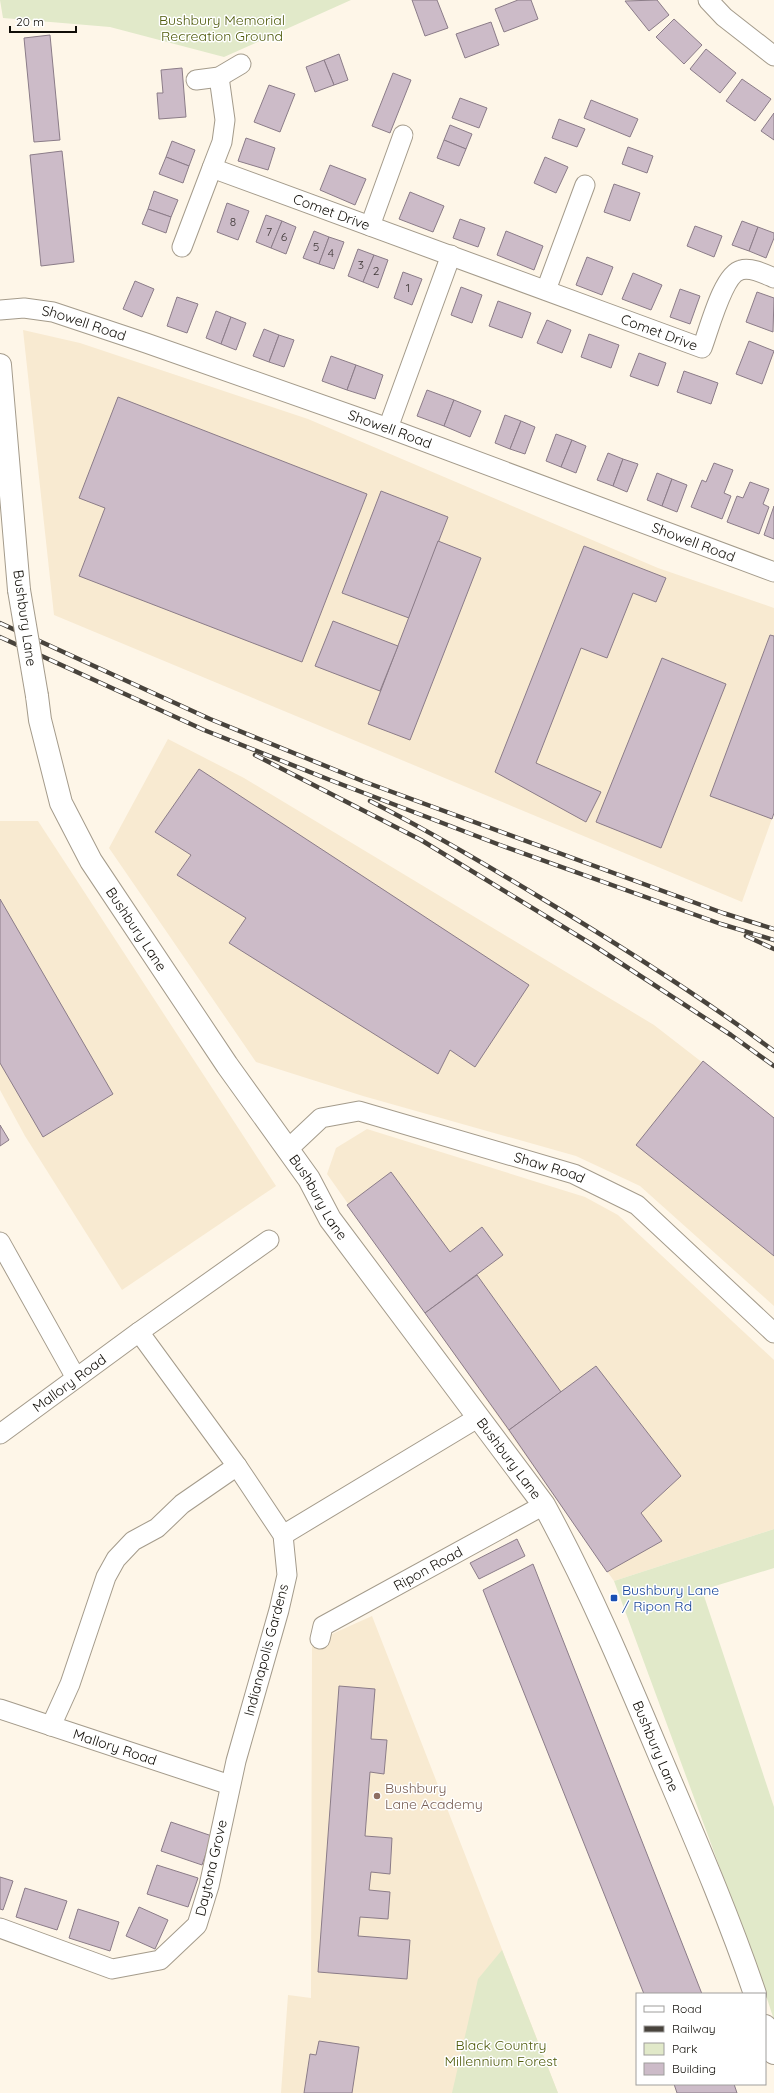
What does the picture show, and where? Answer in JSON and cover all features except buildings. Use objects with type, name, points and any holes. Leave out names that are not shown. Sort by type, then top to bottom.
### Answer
[{"type":"street","points":[[708,0],[724,17],[774,56]]},
{"type":"street","points":[[196,80],[218,77],[241,64]]},
{"type":"street","points":[[182,247],[222,142],[226,120],[218,77]]},
{"type":"street","points":[[370,226],[403,135]]},
{"type":"street","name":"Comet Drive","points":[[212,168],[702,348],[726,285],[733,274],[742,269],[756,271],[774,278]]},
{"type":"street","points":[[546,290],[585,185]]},
{"type":"street","points":[[388,428],[451,255]]},
{"type":"street","name":"Showell Road","points":[[0,310],[24,308],[53,312],[388,428],[774,572]]},
{"type":"street","name":"Bushbury Lane","points":[[0,365],[19,590],[40,720],[61,803],[90,861],[227,1065],[309,1179],[330,1219],[544,1505],[568,1550],[626,1676],[696,1841],[754,1993]]},
{"type":"street","name":"Shaw Road","points":[[287,1150],[321,1118],[359,1111],[574,1174],[637,1205],[774,1333]]},
{"type":"street","name":"Mallory Road","points":[[0,1434],[76,1378],[142,1337],[269,1240]]},
{"type":"street","points":[[0,1242],[76,1378]]},
{"type":"street","name":"Indianapolis Gardens","points":[[142,1337],[237,1466],[283,1535],[287,1575],[225,1808]]},
{"type":"street","points":[[283,1535],[479,1418]]},
{"type":"street","points":[[51,1726],[70,1684],[104,1583],[116,1559],[133,1541],[157,1528],[182,1504],[237,1466]]},
{"type":"street","name":"Ripon Road","points":[[320,1639],[323,1626],[544,1505]]},
{"type":"street","name":"Mallory Road","points":[[0,1709],[230,1785]]},
{"type":"street","name":"Daytona Grove","points":[[0,1928],[112,1969],[160,1960],[197,1925],[209,1886],[225,1808]]},
{"type":"street","points":[[766,2029],[774,2053]]},
{"type":"shaded area","points":[[23,330],[80,343],[308,419],[658,568],[774,608],[774,813],[742,902],[54,615]]},
{"type":"shaded area","points":[[168,739],[244,778],[654,1025],[774,1118],[774,1306],[640,1186],[576,1156],[363,1096],[256,1062],[109,848]]},
{"type":"shaded area","points":[[0,821],[38,821],[276,1186],[122,1290],[25,1136],[0,1090]]},
{"type":"shaded area","points":[[367,1129],[585,1197],[618,1215],[774,1360],[774,1529],[614,1581],[327,1174],[336,1148]]},
{"type":"shaded area","name":"Bushbury Lane Academy","points":[[372,1616],[558,2093],[281,2093],[288,1995],[311,1998],[312,1643]]},
{"type":"green space","name":"Bushbury Memorial Recreation Ground","points":[[0,0],[351,0],[224,57],[110,27],[3,18]]},
{"type":"green space","points":[[774,1529],[774,1568],[702,1590],[774,1807],[774,2020],[758,1971],[614,1581]]},
{"type":"green space","name":"Black Country Millennium Forest","points":[[502,1950],[558,2093],[452,2093],[478,1979]]},
{"type":"railway","points":[[0,623],[210,719],[365,782],[723,913],[774,929]]},
{"type":"railway","points":[[0,637],[204,730],[330,780],[500,845],[721,924],[774,940]]},
{"type":"railway","points":[[255,755],[421,840],[593,945],[731,1035],[774,1066]]},
{"type":"railway","points":[[370,801],[457,848],[601,934],[689,991],[774,1051]]},
{"type":"railway","points":[[746,936],[774,949]]},
{"type":"place","name":"Bushbury Lane / Ripon Rd","points":[[614,1598]]},
{"type":"place","name":"Bushbury Lane Academy","points":[[377,1796]]}]
